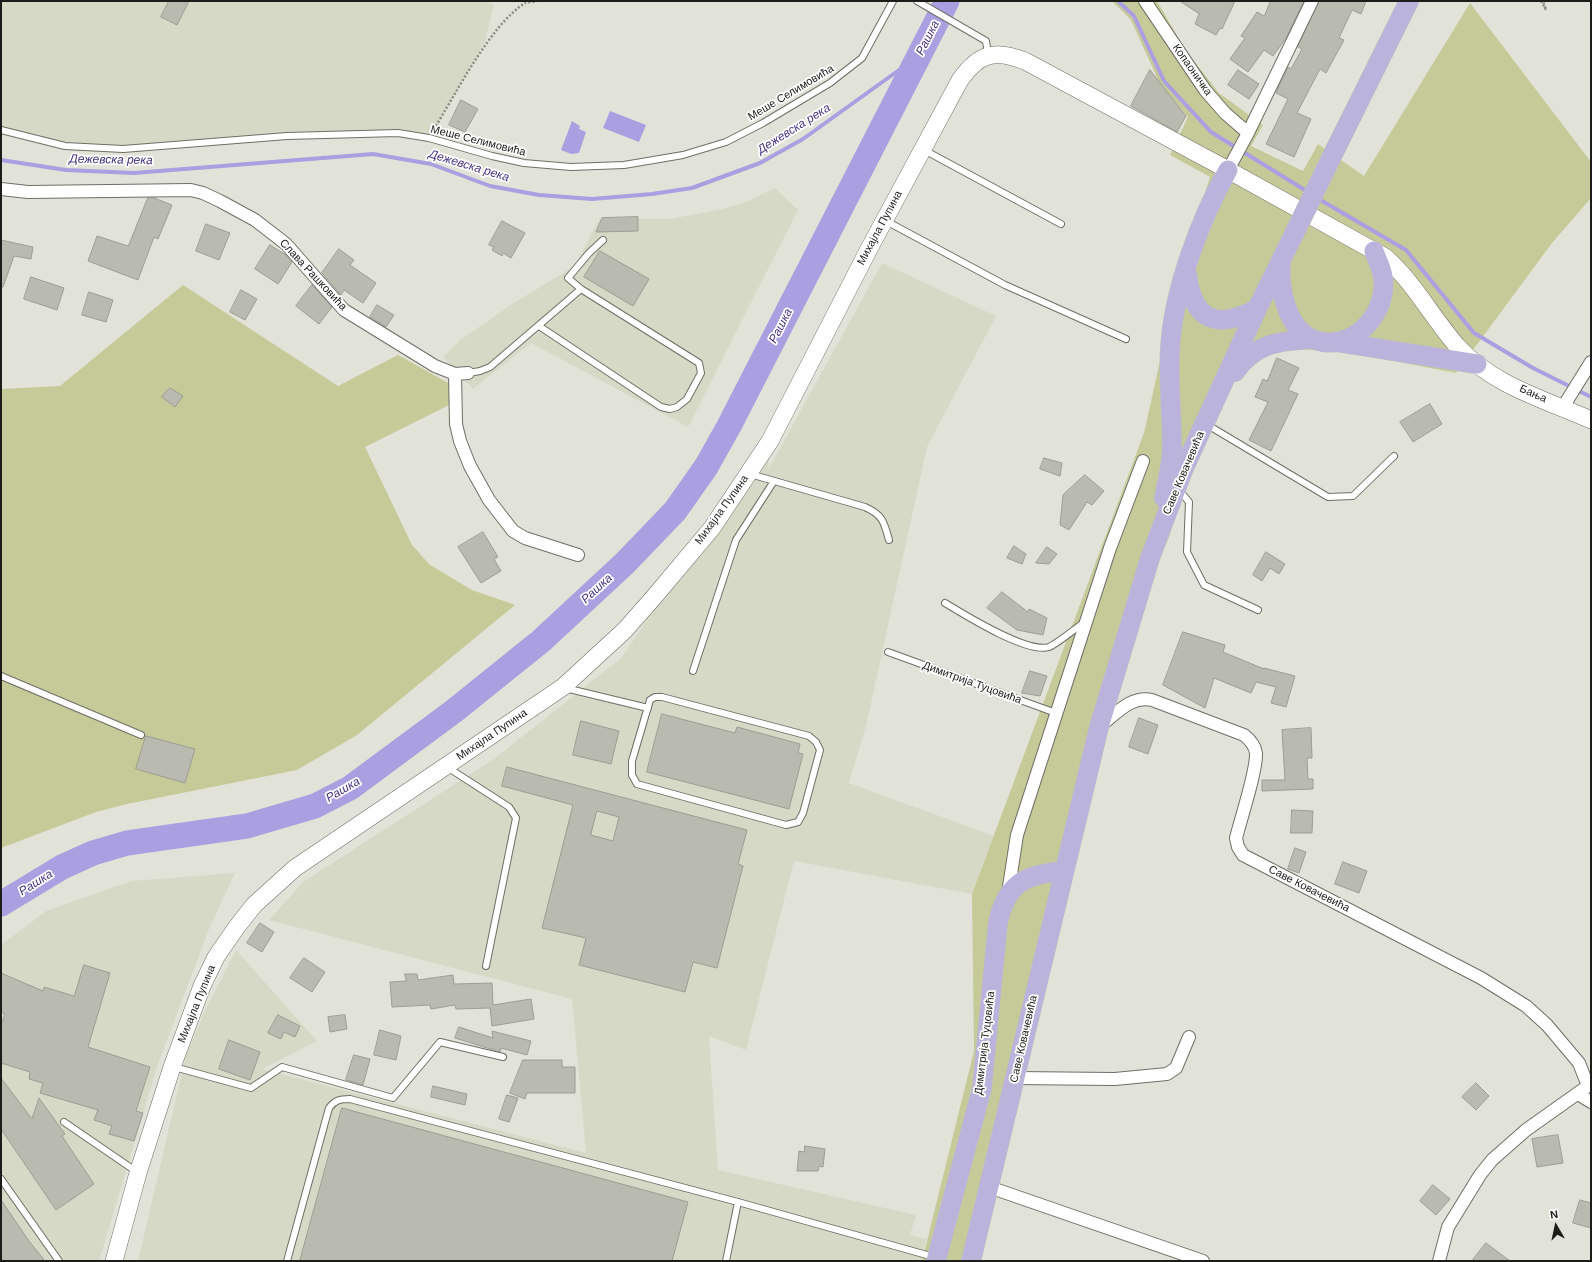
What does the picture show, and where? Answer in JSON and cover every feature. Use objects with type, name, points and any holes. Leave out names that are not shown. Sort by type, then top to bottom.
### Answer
[{"type":"main road","name":"Саве Ковачевића","points":[[971,1261],[1100,727],[1128,629],[1157,539],[1177,487],[1257,309],[1409,1]]},
{"type":"main road","points":[[1157,539],[1172,447],[1170,366],[1171,336],[1175,312],[1186,271],[1209,205],[1235,157]]},
{"type":"main road","points":[[1337,342],[1358,332],[1370,323],[1378,309],[1383,294],[1383,277],[1374,251]]},
{"type":"main road","points":[[1281,260],[1280,282],[1286,306],[1299,328],[1312,339]]},
{"type":"main road","points":[[1186,271],[1191,297],[1194,303],[1204,314],[1219,320],[1232,320],[1257,309]]},
{"type":"main road","points":[[1216,398],[1243,360],[1251,353],[1271,344],[1312,339],[1477,364]]},
{"type":"main road","name":"Димитрија Туцовића","points":[[937,1259],[982,1088],[998,922],[1003,902],[1014,886],[1032,876],[1064,871]]},
{"type":"street","name":"Копаоничка","points":[[1145,1],[1205,90],[1225,113],[1248,133]]},
{"type":"street","points":[[988,55],[1010,55],[1235,157],[1312,1]]},
{"type":"street","name":"Михајла Пупина","points":[[114,1261],[138,1173],[172,1067],[202,986],[216,957],[254,905],[295,868],[563,687],[625,630],[654,597],[712,528],[770,441],[922,149],[968,68],[976,61],[988,55]]},
{"type":"street","name":"Бања","points":[[1235,157],[1385,258],[1399,271],[1459,348],[1477,364],[1511,384],[1567,401],[1591,420]]},
{"type":"street","name":"Слава Рашковића","points":[[1,189],[28,192],[191,190],[203,193],[255,220],[286,244],[344,310],[434,366],[455,374],[468,373]]},
{"type":"street","points":[[1567,401],[1591,362]]},
{"type":"street","points":[[455,374],[456,424],[460,441],[470,466],[489,500],[513,531],[525,538],[578,555]]},
{"type":"street","name":"Димитрија Туцовића","points":[[1008,893],[1017,835],[1110,548],[1143,460]]},
{"type":"street","name":"Саве Ковачевића","points":[[1100,727],[1128,704],[1134,700],[1142,698],[1152,700],[1244,735],[1253,744],[1256,753],[1254,767],[1236,838],[1238,847],[1243,855],[1481,978],[1526,1006],[1547,1025],[1579,1063],[1588,1086],[1526,1130],[1506,1146],[1492,1160],[1480,1175],[1448,1227],[1439,1261]]},
{"type":"street","points":[[1014,1078],[1115,1079],[1168,1074],[1176,1068],[1190,1037]]},
{"type":"street","points":[[1578,1094],[1591,1102]]},
{"type":"street","points":[[989,1187],[1203,1261]]},
{"type":"lane","name":"Меше Селимовића","points":[[1,130],[65,146],[123,149],[258,138],[367,132],[398,133],[429,138],[485,155],[524,163],[571,167],[624,165],[683,155],[726,142],[763,123],[830,83],[862,58],[893,1]]},
{"type":"lane","points":[[917,1],[986,41],[988,55]]},
{"type":"lane","points":[[922,149],[1061,224]]},
{"type":"lane","points":[[884,220],[1005,285],[1126,339]]},
{"type":"lane","points":[[539,326],[660,407],[670,409],[677,407],[686,399],[701,373],[700,363],[581,289],[568,278],[588,253],[603,240]]},
{"type":"lane","points":[[468,373],[490,367],[581,289]]},
{"type":"lane","points":[[1205,423],[1328,497],[1353,496],[1394,456]]},
{"type":"lane","points":[[748,474],[875,511],[884,520],[889,540]]},
{"type":"lane","points":[[693,671],[736,540],[774,481]]},
{"type":"lane","points":[[1177,487],[1189,502],[1187,552],[1204,585],[1258,610]]},
{"type":"lane","points":[[945,603],[972,620],[1028,646],[1049,647],[1086,621]]},
{"type":"lane","name":"Димитрија Туцовића","points":[[888,652],[1056,714]]},
{"type":"lane","points":[[1,676],[141,734]]},
{"type":"lane","points":[[563,687],[648,708]]},
{"type":"lane","points":[[655,697],[662,697],[809,736],[816,742],[820,750],[803,813],[798,822],[786,825],[637,784],[632,775],[632,762],[648,708],[650,700],[655,697]]},
{"type":"lane","points":[[446,767],[509,807],[516,818],[486,966]]},
{"type":"lane","points":[[172,1067],[251,1088],[282,1067],[393,1098],[440,1042],[503,1057]]},
{"type":"lane","points":[[286,1261],[329,1108],[334,1101],[342,1099],[350,1099],[738,1202],[937,1259]]},
{"type":"lane","points":[[64,1122],[138,1173]]},
{"type":"lane","points":[[1,1179],[59,1261]]},
{"type":"lane","points":[[726,1261],[738,1202]]},
{"type":"path","points":[[429,138],[482,51],[501,24],[526,2],[537,1]]},
{"type":"shaded area","points":[[1,1],[488,1],[494,5],[485,42],[429,138],[367,132],[123,149],[65,146],[1,130]]},
{"type":"shaded area","points":[[610,111],[646,125],[639,142],[603,128]]},
{"type":"shaded area","points":[[572,121],[580,126],[579,129],[586,132],[579,153],[571,154],[561,150]]},
{"type":"shaded area","points":[[775,188],[798,210],[688,427],[531,343],[473,389],[443,357],[459,341],[512,304],[575,266],[599,219],[670,219],[723,209],[748,201]]},
{"type":"shaded area","points":[[882,263],[996,316],[927,447],[866,726],[849,783],[994,836],[972,894],[794,861],[746,1050],[709,1036],[718,1170],[916,1215],[910,1235],[926,1239],[922,1261],[138,1261],[186,1055],[205,1011],[236,950],[317,1041],[262,1069],[586,1153],[572,999],[269,920],[303,882],[494,759],[621,658],[770,441],[768,470]]},
{"type":"shaded area","points":[[235,873],[209,929],[158,1064],[99,1261],[1,1261],[1,945],[46,911],[131,881]]},
{"type":"green space","points":[[1112,1],[1157,1],[1186,51],[1219,93],[1263,125],[1251,146],[1303,171],[1318,144],[1364,176],[1470,3],[1591,162],[1591,198],[1552,243],[1456,373],[1347,352],[1292,349],[1266,352],[1240,368],[1189,471],[1169,537],[1148,587],[1119,681],[976,1261],[922,1261],[974,1051],[972,894],[1144,433],[1181,266],[1210,177],[1170,155],[1188,117],[1159,82],[1131,20]]},
{"type":"green space","points":[[183,285],[338,386],[398,355],[450,384],[449,405],[365,447],[412,545],[430,565],[472,590],[515,605],[357,735],[297,770],[127,804],[96,812],[1,848],[1,389],[60,386]]},
{"type":"building","points":[[169,1],[189,1],[177,25],[161,17]]},
{"type":"building","points":[[1180,1],[1235,1],[1222,29],[1220,28],[1216,35],[1195,24],[1199,14]]},
{"type":"building","points":[[1271,1],[1304,1],[1286,38],[1273,56],[1264,50],[1248,72],[1230,59],[1245,38],[1241,36],[1257,12],[1264,16]]},
{"type":"building","points":[[1319,1],[1366,1],[1361,14],[1352,10],[1339,38],[1344,40],[1326,73],[1320,69],[1297,113],[1311,119],[1294,157],[1266,144],[1288,99],[1276,93],[1288,67],[1291,69],[1302,49],[1298,47]]},
{"type":"building","points":[[1150,70],[1186,116],[1177,132],[1131,106]]},
{"type":"building","points":[[1238,70],[1259,84],[1249,99],[1228,85]]},
{"type":"building","points":[[461,100],[478,109],[465,132],[449,125]]},
{"type":"building","points":[[148,198],[154,198],[172,205],[158,239],[154,237],[138,280],[88,261],[97,236],[128,246]]},
{"type":"building","points":[[638,217],[638,231],[596,232],[602,218]]},
{"type":"building","points":[[502,221],[525,233],[511,258],[503,253],[502,256],[492,250],[494,247],[489,245]]},
{"type":"building","points":[[206,224],[230,233],[219,260],[196,251]]},
{"type":"building","points":[[1,240],[33,247],[31,259],[14,256],[3,287],[1,287]]},
{"type":"building","points":[[270,245],[286,255],[292,262],[278,284],[255,269]]},
{"type":"building","points":[[339,249],[354,260],[350,265],[376,283],[363,303],[344,290],[341,295],[322,273]]},
{"type":"building","points":[[600,251],[649,279],[633,306],[584,277]]},
{"type":"building","points":[[31,277],[64,288],[57,310],[24,299]]},
{"type":"building","points":[[312,285],[332,307],[319,324],[296,306]]},
{"type":"building","points":[[241,290],[257,299],[245,320],[230,312]]},
{"type":"building","points":[[89,292],[113,300],[106,322],[82,315]]},
{"type":"building","points":[[377,305],[394,315],[386,327],[370,317]]},
{"type":"building","points":[[1277,358],[1299,368],[1288,390],[1298,394],[1271,451],[1249,440],[1268,402],[1255,397],[1263,379],[1267,381]]},
{"type":"building","points":[[170,388],[183,396],[175,407],[162,397]]},
{"type":"building","points":[[1430,404],[1442,424],[1413,442],[1400,422]]},
{"type":"building","points":[[1044,458],[1062,463],[1060,476],[1040,469]]},
{"type":"building","points":[[1085,475],[1104,491],[1092,505],[1087,502],[1069,530],[1060,525],[1063,495]]},
{"type":"building","points":[[483,532],[498,557],[494,559],[501,571],[481,583],[458,547]]},
{"type":"building","points":[[1014,546],[1026,554],[1022,564],[1007,558]]},
{"type":"building","points":[[1047,547],[1057,554],[1049,564],[1036,563]]},
{"type":"building","points":[[1266,552],[1285,564],[1279,574],[1270,568],[1262,581],[1253,575]]},
{"type":"building","points":[[1002,592],[1028,612],[1029,609],[1047,618],[1043,635],[1017,630],[987,608]]},
{"type":"building","points":[[1183,632],[1225,645],[1223,652],[1264,669],[1295,676],[1286,707],[1271,703],[1276,687],[1256,682],[1251,693],[1214,678],[1205,708],[1163,685]]},
{"type":"building","points":[[1030,671],[1047,676],[1040,696],[1022,693]]},
{"type":"building","points":[[662,714],[735,733],[737,727],[800,744],[798,753],[803,754],[789,809],[647,772]]},
{"type":"building","points":[[1139,718],[1158,725],[1148,754],[1129,747]]},
{"type":"building","points":[[581,721],[619,731],[611,764],[573,755]]},
{"type":"building","points":[[1311,728],[1312,758],[1307,758],[1308,779],[1313,779],[1313,789],[1262,791],[1262,780],[1285,780],[1282,730]]},
{"type":"building","points":[[146,736],[195,749],[185,783],[136,769]]},
{"type":"building","points":[[507,767],[747,830],[738,864],[743,866],[717,968],[693,962],[685,992],[579,965],[586,938],[542,928],[573,805],[502,786]],"holes":[[[597,811],[619,817],[613,841],[591,835]]]},
{"type":"building","points":[[1292,810],[1313,811],[1312,833],[1291,833]]},
{"type":"building","points":[[1295,848],[1306,852],[1299,873],[1288,869]]},
{"type":"building","points":[[1343,862],[1367,871],[1359,893],[1335,884]]},
{"type":"building","points":[[260,923],[274,932],[262,952],[247,943]]},
{"type":"building","points":[[304,958],[325,972],[312,992],[290,978]]},
{"type":"building","points":[[84,965],[110,973],[88,1047],[150,1067],[136,1111],[143,1113],[134,1141],[109,1134],[112,1126],[94,1120],[98,1110],[40,1093],[43,1083],[29,1079],[30,1072],[1,1063],[1,1025],[5,1014],[1,1012],[1,973],[43,991],[44,987],[74,996]]},
{"type":"building","points":[[405,974],[417,974],[418,980],[453,975],[454,984],[492,983],[493,1005],[531,999],[534,1019],[492,1026],[490,1008],[456,1009],[455,1005],[431,1009],[430,1005],[392,1007],[390,982],[406,981]]},
{"type":"building","points":[[278,1015],[300,1026],[295,1037],[284,1032],[281,1039],[268,1033]]},
{"type":"building","points":[[345,1015],[347,1029],[330,1032],[328,1017]]},
{"type":"building","points":[[459,1027],[493,1038],[492,1031],[531,1041],[527,1055],[501,1048],[500,1052],[455,1038]]},
{"type":"building","points":[[380,1030],[401,1036],[396,1060],[374,1055]]},
{"type":"building","points":[[229,1040],[260,1052],[250,1080],[219,1069]]},
{"type":"building","points":[[354,1055],[370,1059],[363,1085],[346,1080]]},
{"type":"building","points":[[523,1060],[562,1060],[562,1067],[575,1067],[575,1093],[527,1093],[525,1099],[510,1093]]},
{"type":"building","points":[[1,1078],[32,1119],[39,1098],[65,1134],[62,1136],[94,1184],[56,1210],[1,1129]]},
{"type":"building","points":[[1476,1083],[1489,1096],[1476,1110],[1462,1097]]},
{"type":"building","points":[[433,1086],[467,1094],[465,1105],[431,1097]]},
{"type":"building","points":[[507,1095],[518,1098],[509,1122],[499,1119]]},
{"type":"building","points":[[342,1108],[688,1202],[672,1261],[300,1261]]},
{"type":"building","points":[[1558,1135],[1563,1163],[1537,1167],[1532,1139]]},
{"type":"building","points":[[805,1146],[825,1149],[823,1167],[819,1166],[818,1171],[797,1171],[799,1151],[804,1152]]},
{"type":"building","points":[[1433,1185],[1450,1199],[1436,1215],[1420,1201]]},
{"type":"building","points":[[1,1200],[29,1241],[45,1261],[1,1261]]},
{"type":"building","points":[[1580,1200],[1591,1203],[1591,1228],[1573,1223]]},
{"type":"building","points":[[1486,1243],[1510,1261],[1472,1261]]},
{"type":"waterway","name":"Рашка","points":[[1,904],[62,867],[93,853],[127,843],[247,826],[315,806],[350,788],[454,711],[541,641],[625,563],[675,511],[706,467],[729,426],[947,1]]},
{"type":"waterway","points":[[1118,1],[1134,16],[1164,81],[1211,132],[1308,192]]},
{"type":"waterway","name":"Дежевска река","points":[[1,160],[66,170],[134,173],[373,154],[431,164],[490,186],[539,195],[592,199],[652,194],[692,188],[760,163],[803,139],[920,55]]},
{"type":"waterway","points":[[1317,198],[1406,250],[1474,333],[1533,368],[1591,397]]}]
